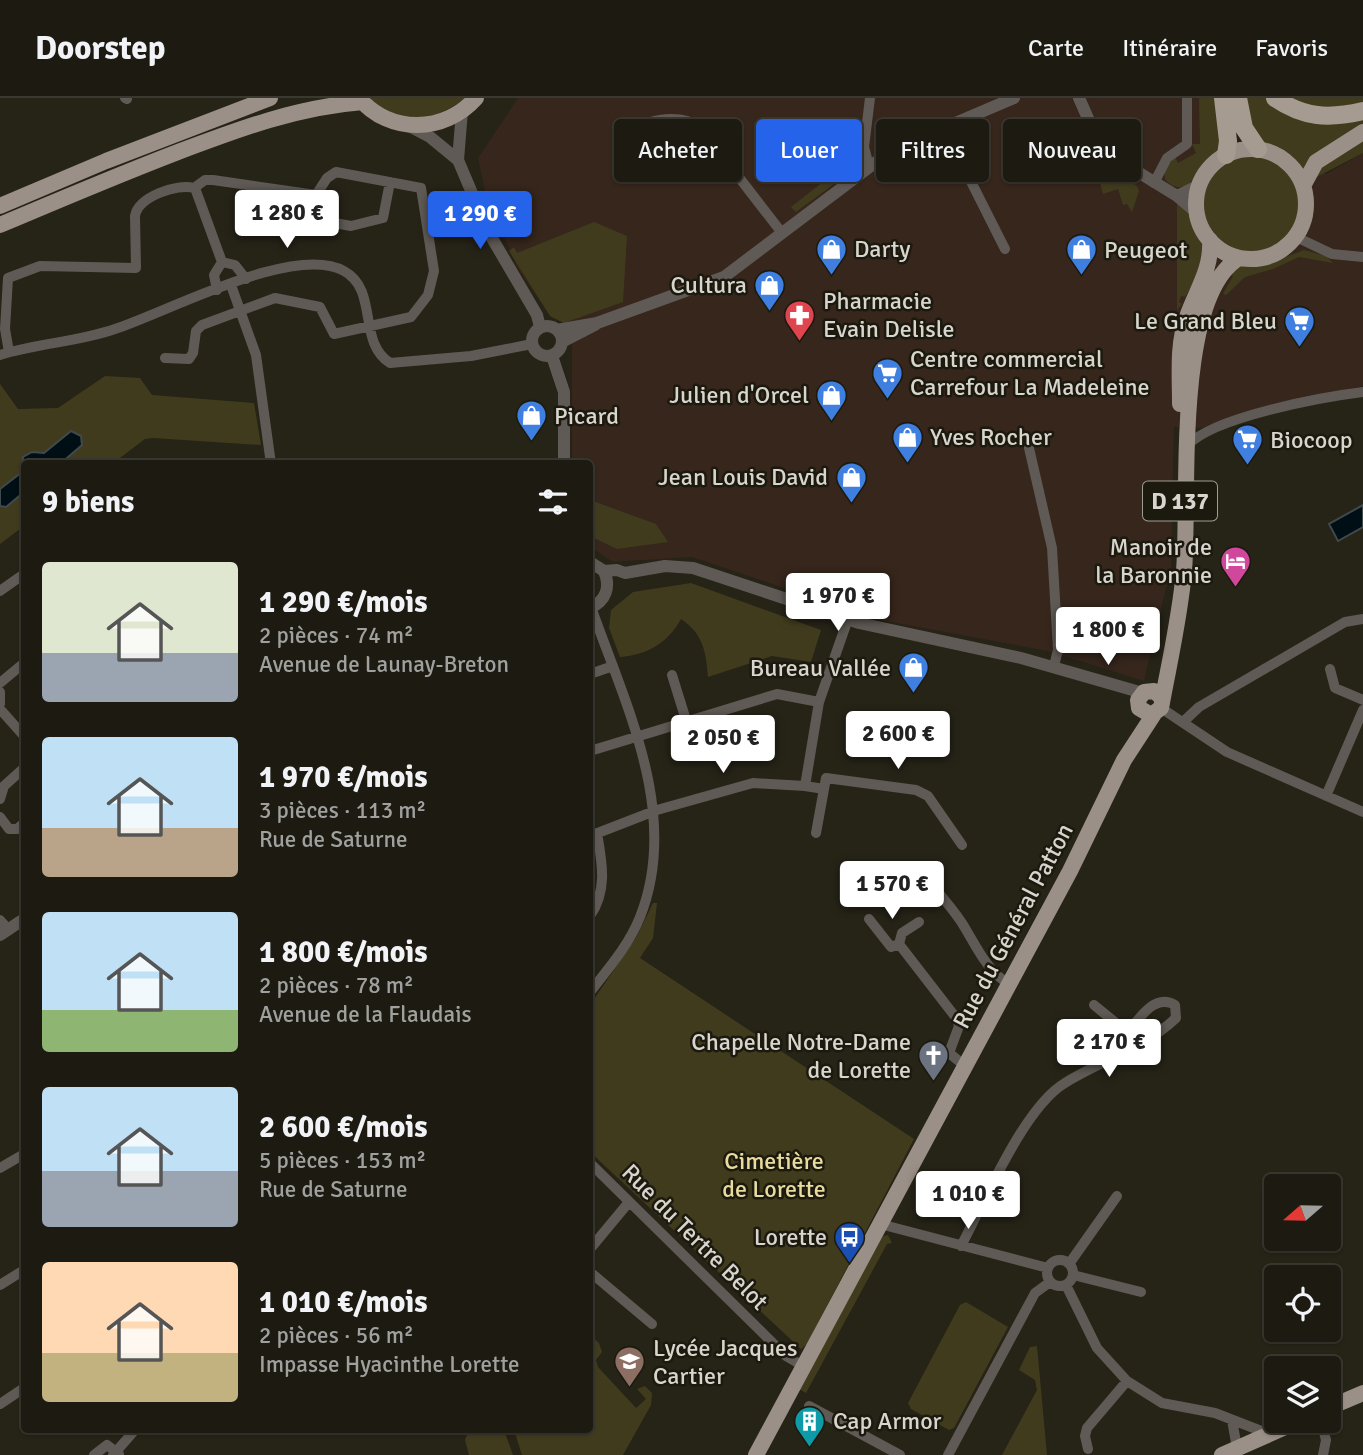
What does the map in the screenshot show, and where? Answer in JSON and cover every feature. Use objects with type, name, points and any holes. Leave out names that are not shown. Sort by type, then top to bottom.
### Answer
[{"type":"highway","points":[[1223,98],[1228,141],[1226,155]]},
{"type":"highway","points":[[1238,98],[1244,128],[1258,149]]},
{"type":"highway","points":[[1275,98],[1310,116],[1345,116],[1363,111]]},
{"type":"main road","points":[[0,206],[106,161],[270,98]]},
{"type":"main road","points":[[0,225],[111,178],[263,120],[361,100],[376,114],[407,125],[430,125],[462,111],[476,98]]},
{"type":"main road","points":[[1303,186],[1316,162],[1363,132]]},
{"type":"main road","points":[[1258,149],[1286,161],[1303,186],[1305,215],[1296,237],[1273,255],[1256,259],[1239,258],[1225,253],[1210,240],[1197,213],[1199,186],[1211,166],[1226,155],[1241,150],[1258,149]]},
{"type":"main road","name":"Rue du Général Patton","points":[[880,1224],[1009,984],[1124,760],[1149,703],[1158,671],[1178,565],[1181,343],[1186,319],[1209,263],[1210,240]]},
{"type":"main road","name":"Rue du Général Patton","points":[[1149,703],[1184,573],[1186,446],[1200,328],[1223,272],[1239,258]]},
{"type":"main road","name":"D 137","points":[[756,1455],[880,1224]]},
{"type":"main road","points":[[1341,1402],[1363,1393]]},
{"type":"main road","points":[[1230,1452],[1269,1434]]},
{"type":"street","points":[[869,166],[864,147],[870,98]]},
{"type":"street","points":[[961,119],[1014,98]]},
{"type":"street","points":[[1079,98],[1102,150],[1177,196],[1197,213]]},
{"type":"street","points":[[1154,183],[1167,158],[1187,144],[1187,98]]},
{"type":"street","points":[[462,111],[458,160],[482,218],[537,315],[540,327]]},
{"type":"street","points":[[407,125],[430,137],[458,160]]},
{"type":"street","points":[[540,327],[556,330],[597,323],[724,278],[876,162]]},
{"type":"street","points":[[165,358],[189,359],[193,353],[196,331],[202,325],[275,298],[320,307],[334,334],[411,317],[428,295],[434,271],[421,188],[390,182],[336,172],[327,178],[316,195],[315,216],[318,220],[351,226],[383,218],[390,182]]},
{"type":"street","points":[[316,195],[205,180],[195,188],[181,187],[139,205],[135,216],[136,268],[40,266],[8,278],[5,353],[116,329],[246,279],[295,264],[334,266],[356,281],[365,297],[376,349],[390,363],[471,356],[531,344]]},
{"type":"street","points":[[742,181],[782,233]]},
{"type":"street","points":[[971,182],[1005,250]]},
{"type":"street","points":[[1177,196],[1199,186]]},
{"type":"street","points":[[195,188],[222,262]]},
{"type":"street","points":[[1296,237],[1332,254],[1363,257]]},
{"type":"street","points":[[222,262],[234,265],[246,279]]},
{"type":"street","points":[[217,290],[214,275],[222,262]]},
{"type":"street","points":[[231,285],[256,355],[270,460]]},
{"type":"street","points":[[552,356],[562,342],[589,330],[597,323]]},
{"type":"street","points":[[531,344],[533,334],[540,327]]},
{"type":"street","points":[[556,330],[562,342]]},
{"type":"street","points":[[531,344],[541,356],[552,356]]},
{"type":"street","points":[[552,356],[564,392],[564,460]]},
{"type":"street","points":[[1186,446],[1209,430],[1262,413],[1363,392]]},
{"type":"street","points":[[1188,416],[1198,427],[1209,430]]},
{"type":"street","points":[[1028,449],[1052,548],[1058,650],[1054,666]]},
{"type":"street","points":[[593,564],[604,571],[617,569],[625,573],[665,566],[693,568],[848,619],[1054,666],[1149,703],[1227,752],[1363,812]]},
{"type":"street","points":[[593,607],[603,600],[608,587],[604,571]]},
{"type":"street","points":[[608,587],[625,573]]},
{"type":"street","points":[[0,591],[21,575]]},
{"type":"street","points":[[593,613],[637,736],[652,813],[654,864],[640,918],[621,952],[593,988]]},
{"type":"street","points":[[805,786],[819,702],[848,619]]},
{"type":"street","points":[[1183,722],[1199,707],[1336,626],[1351,619],[1363,619]]},
{"type":"street","points":[[0,683],[21,666]]},
{"type":"street","points":[[593,673],[613,666]]},
{"type":"street","points":[[1330,669],[1335,688],[1363,701]]},
{"type":"street","points":[[672,675],[686,720]]},
{"type":"street","points":[[0,692],[0,707],[21,732]]},
{"type":"street","points":[[593,750],[777,694],[819,702]]},
{"type":"street","points":[[1326,796],[1362,714]]},
{"type":"street","points":[[0,799],[4,786],[21,771]]},
{"type":"street","points":[[816,833],[826,778],[916,790],[928,796],[962,845]]},
{"type":"street","points":[[593,909],[601,892],[603,872],[593,834],[753,783],[824,789]]},
{"type":"street","points":[[0,817],[9,829],[17,829],[21,826]]},
{"type":"street","points":[[917,892],[931,883],[965,928],[972,944],[1000,979],[1009,984]]},
{"type":"street","points":[[869,919],[891,947],[899,944]]},
{"type":"street","points":[[3,928],[21,920]]},
{"type":"street","points":[[899,944],[902,933],[919,922]]},
{"type":"street","points":[[899,944],[957,1019],[959,1026],[949,1053],[965,1066]]},
{"type":"street","points":[[961,1246],[1007,1160],[1043,1101],[1065,1083],[1130,1051],[1176,1018],[1175,1005],[1161,1001],[1150,1006],[1124,1038]]},
{"type":"street","points":[[1094,1005],[1116,1023],[1130,1051]]},
{"type":"street","points":[[0,1168],[21,1156]]},
{"type":"street","name":"Rue du Tertre Belot","points":[[593,1166],[786,1356],[803,1367]]},
{"type":"street","points":[[1117,1195],[1071,1269],[1066,1285],[1097,1348],[1127,1381],[1162,1403],[1215,1413],[1269,1434]]},
{"type":"street","points":[[593,1245],[629,1202]]},
{"type":"street","points":[[880,1224],[1048,1268]]},
{"type":"street","points":[[1048,1268],[1057,1260],[1071,1269],[1141,1292]]},
{"type":"street","points":[[1048,1268],[1050,1282]]},
{"type":"street","points":[[0,1285],[21,1272]]},
{"type":"street","points":[[593,1275],[652,1324]]},
{"type":"street","points":[[1050,1282],[1057,1286],[1066,1285]]},
{"type":"street","points":[[948,1455],[1035,1293],[1050,1282]]},
{"type":"street","points":[[1088,1449],[1085,1436],[1087,1428],[1127,1381]]},
{"type":"street","points":[[0,1404],[21,1390]]},
{"type":"street","points":[[808,1406],[900,1455]]},
{"type":"street","points":[[1230,1452],[1232,1420]]},
{"type":"street","points":[[93,1455],[107,1445],[116,1454],[133,1433]]},
{"type":"street","points":[[1323,1455],[1326,1440],[1324,1433]]},
{"type":"shaded area","points":[[518,98],[1217,98],[1219,148],[1243,141],[1273,146],[1326,174],[1363,153],[1363,386],[1293,401],[1201,428],[1174,427],[1171,567],[1144,681],[1047,651],[880,620],[692,557],[613,562],[593,549],[593,460],[572,460],[572,344],[564,323],[550,316],[517,267],[485,192],[478,158]]},
{"type":"shaded area","points":[[71,431],[81,436],[82,445],[65,460],[23,460],[23,457],[32,452],[44,453]]},
{"type":"shaded area","points":[[21,473],[21,494],[6,507],[0,506],[0,489]]},
{"type":"shaded area","points":[[1363,505],[1363,527],[1338,541],[1329,524]]},
{"type":"green space","points":[[368,98],[466,98],[429,117],[404,119],[380,108]]},
{"type":"green space","points":[[1199,98],[1215,98],[1220,122],[1219,151],[1187,185],[1173,186],[1165,179],[1164,169],[1175,157],[1178,163],[1196,153],[1192,144],[1200,144]]},
{"type":"green space","points":[[1246,98],[1363,98],[1363,153],[1311,180],[1290,156],[1261,144],[1251,129]]},
{"type":"green space","points":[[1252,155],[1271,159],[1287,169],[1297,185],[1301,204],[1297,223],[1287,239],[1271,249],[1252,253],[1233,249],[1217,239],[1207,223],[1203,204],[1207,185],[1217,169],[1233,159]]},
{"type":"green space","points":[[823,182],[836,182],[796,212],[791,207]]},
{"type":"green space","points":[[1100,182],[1131,182],[1139,191],[1132,212],[1127,204],[1123,205],[1118,189],[1103,194]]},
{"type":"green space","points":[[1177,202],[1189,211],[1203,243],[1198,276],[1185,297],[1181,296],[1179,302],[1182,304],[1177,310]]},
{"type":"green space","points":[[594,222],[627,236],[623,302],[564,323],[550,316],[509,251],[514,247],[517,253]]},
{"type":"green space","points":[[1304,250],[1326,256],[1333,263],[1299,257],[1273,269],[1245,277],[1226,295],[1223,294],[1233,276],[1228,273],[1242,265],[1265,265]]},
{"type":"green space","points":[[105,376],[140,378],[152,395],[254,403],[261,445],[153,438],[145,439],[117,460],[21,460],[21,528],[0,544],[0,384],[18,409],[58,408]]},
{"type":"green space","points":[[593,501],[656,524],[668,542],[617,549],[593,537]]},
{"type":"green space","points":[[691,583],[821,630],[811,662],[772,656],[708,677],[699,637],[681,619],[670,635],[656,646],[639,654],[620,657],[609,628],[611,610],[633,592]]},
{"type":"green space","name":"Cimetière de Lorette","points":[[653,903],[657,903],[653,938],[640,958],[914,1139],[807,1344],[801,1349],[593,1155],[593,1001],[637,936]]},
{"type":"green space","points":[[888,1235],[892,1243],[887,1244],[806,1393],[799,1389],[883,1236]]},
{"type":"green space","points":[[966,1302],[1008,1327],[954,1428],[949,1430],[911,1409],[908,1403],[960,1305]]},
{"type":"green space","points":[[593,1338],[599,1343],[602,1352],[596,1360],[598,1367],[636,1408],[646,1399],[637,1389],[645,1386],[652,1393],[651,1405],[623,1455],[522,1455],[515,1433],[593,1433]]},
{"type":"green space","points":[[1037,1346],[1047,1455],[1002,1455],[1037,1390],[1035,1380],[1019,1370],[1030,1347]]},
{"type":"green space","points":[[468,1433],[505,1433],[513,1455],[469,1455],[465,1440]]},
{"type":"place","name":"Darty","points":[[831,276]]},
{"type":"place","name":"Peugeot","points":[[1081,277]]},
{"type":"place","name":"Cultura","points":[[770,312]]},
{"type":"place","name":"Pharmacie Evain Delisle","points":[[800,342]]},
{"type":"place","name":"Le Grand Bleu","points":[[1300,348]]},
{"type":"place","name":"Centre commercial Carrefour La Madeleine","points":[[887,400]]},
{"type":"place","name":"Julien d'Orcel","points":[[832,422]]},
{"type":"place","name":"Picard","points":[[531,443]]},
{"type":"place","name":"Yves Rocher","points":[[907,464]]},
{"type":"place","name":"Biocoop","points":[[1247,467]]},
{"type":"place","name":"Jean Louis David","points":[[851,504]]},
{"type":"place","name":"Manoir de la Baronnie","points":[[1235,588]]},
{"type":"place","name":"Bureau Vallée","points":[[914,695]]},
{"type":"place","name":"Chapelle Notre-Dame de Lorette","points":[[934,1083]]},
{"type":"place","name":"Lorette","points":[[850,1264]]},
{"type":"place","name":"Lycée Jacques Cartier","points":[[630,1389]]},
{"type":"place","name":"Cap Armor","points":[[810,1448]]}]
